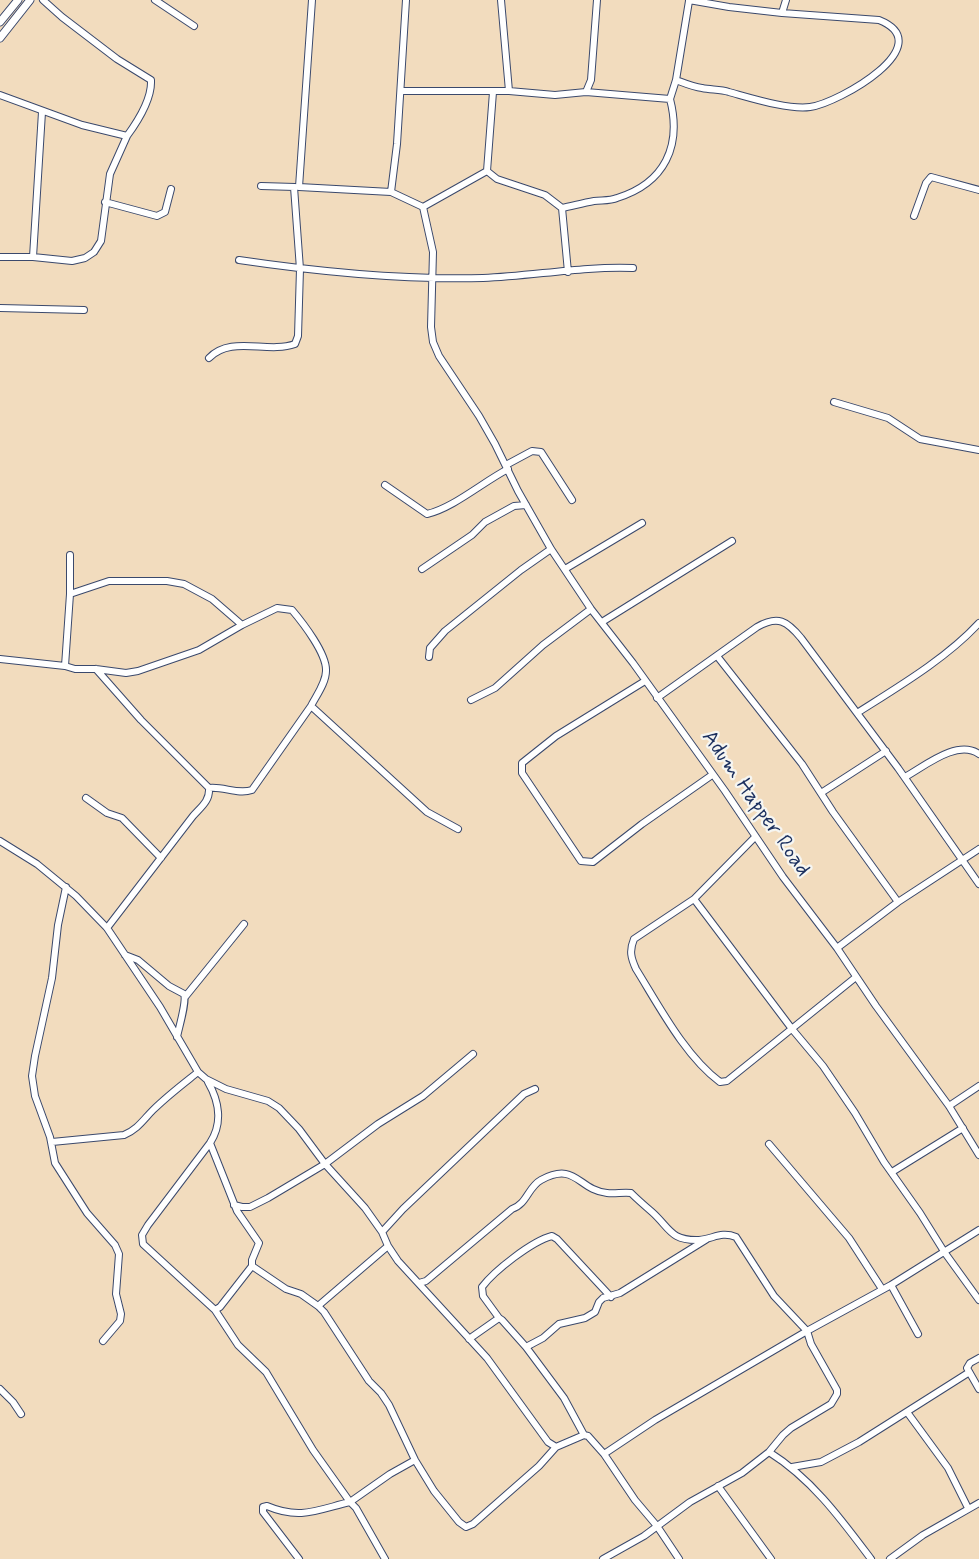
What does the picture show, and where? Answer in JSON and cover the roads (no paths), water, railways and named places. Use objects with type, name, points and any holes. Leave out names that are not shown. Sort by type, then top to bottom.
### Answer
[{"type":"street","points":[[0,22],[18,0]]},
{"type":"street","points":[[0,38],[30,0]]},
{"type":"street","points":[[0,257],[33,257],[72,261],[85,258],[94,252],[101,241],[110,174],[127,136],[137,123],[151,88],[151,80],[117,59],[43,0]]},
{"type":"street","points":[[155,0],[194,26]]},
{"type":"street","points":[[209,358],[219,350],[230,346],[295,344],[298,328],[300,269],[297,187],[312,0]]},
{"type":"street","points":[[391,192],[406,0]]},
{"type":"street","points":[[501,0],[509,91]]},
{"type":"street","points":[[586,92],[591,80],[597,0]]},
{"type":"street","points":[[562,208],[615,199],[633,192],[657,174],[670,155],[674,133],[670,99],[676,80],[689,0],[782,13],[879,21],[890,25],[897,33],[900,43],[894,55],[882,69],[860,86],[812,107],[801,108],[746,98],[676,80]]},
{"type":"street","points":[[782,13],[786,0]]},
{"type":"street","points":[[400,91],[509,91],[555,95],[586,92],[670,99]]},
{"type":"street","points":[[488,171],[493,92]]},
{"type":"street","points":[[0,95],[82,125],[127,136]]},
{"type":"street","points":[[33,257],[42,112]]},
{"type":"street","points":[[261,186],[391,192],[423,207],[488,171]]},
{"type":"street","points":[[488,171],[497,179],[545,195],[562,208],[568,272]]},
{"type":"street","points":[[914,216],[926,183],[931,177],[979,190]]},
{"type":"street","points":[[105,202],[157,216],[165,212],[171,189]]},
{"type":"street","name":"Adum Happer Road","points":[[423,207],[430,232],[434,279],[431,327],[436,349],[479,416],[551,549],[591,609],[949,1106],[979,1155]]},
{"type":"street","points":[[238,260],[300,269],[396,278],[434,279],[487,278],[611,267],[633,268]]},
{"type":"street","points":[[0,309],[84,310]]},
{"type":"street","points":[[834,402],[888,418],[920,439],[979,450]]},
{"type":"street","points":[[385,485],[427,514],[449,505],[532,451],[541,452],[572,500]]},
{"type":"street","points":[[422,569],[475,532],[485,522],[514,506],[526,506]]},
{"type":"street","points":[[565,569],[642,523]]},
{"type":"street","points":[[602,622],[732,541]]},
{"type":"street","points":[[429,657],[430,648],[445,631],[551,549]]},
{"type":"street","points":[[65,666],[70,555]]},
{"type":"street","points":[[70,594],[109,581],[166,581],[184,584],[212,600],[242,625]]},
{"type":"street","points":[[0,659],[126,674],[199,650],[277,608],[292,610],[315,642],[326,671],[321,687],[311,706],[252,790],[241,792],[217,787],[209,788]]},
{"type":"street","points":[[471,700],[495,688],[535,652],[591,609]]},
{"type":"street","points":[[657,698],[768,621],[781,621],[792,627],[905,777],[979,884]]},
{"type":"street","points":[[857,713],[918,673],[968,636],[979,623]]},
{"type":"street","points":[[717,656],[789,747],[898,902]]},
{"type":"street","points":[[96,669],[141,720],[209,788]]},
{"type":"street","points":[[645,681],[564,731],[522,763],[522,773],[581,861],[593,862],[712,775]]},
{"type":"street","points":[[311,706],[427,812],[458,829]]},
{"type":"street","points":[[905,777],[952,751],[963,748],[979,754]]},
{"type":"street","points":[[821,793],[886,751]]},
{"type":"street","points":[[107,928],[207,800],[209,788]]},
{"type":"street","points":[[86,798],[107,813],[122,818],[161,858]]},
{"type":"street","points":[[755,837],[694,898],[634,939],[630,947],[630,957],[653,996],[695,1057],[720,1082],[728,1081],[807,1014],[856,977]]},
{"type":"street","points":[[0,842],[38,864],[66,887],[107,928],[160,1008],[198,1072],[206,1079],[226,1089],[268,1101],[279,1108],[299,1129],[324,1164],[351,1192],[382,1232],[398,1261],[487,1358],[548,1442],[556,1447]]},
{"type":"street","points":[[837,948],[898,902],[979,849]]},
{"type":"street","points":[[66,887],[58,925],[52,978],[32,1076],[35,1096],[52,1142],[58,1168],[87,1213],[115,1245],[119,1254],[116,1294],[120,1306],[120,1321],[104,1341]]},
{"type":"street","points":[[694,898],[849,1103],[892,1172],[979,1300]]},
{"type":"street","points":[[185,997],[244,924]]},
{"type":"street","points":[[124,954],[138,960],[185,997],[186,1002],[177,1038]]},
{"type":"street","points":[[234,1205],[242,1208],[250,1207],[324,1164],[378,1124],[423,1096],[473,1054]]},
{"type":"street","points":[[52,1142],[124,1135],[133,1131],[140,1127],[153,1110],[177,1088],[198,1072]]},
{"type":"street","points":[[206,1079],[219,1109],[217,1125],[210,1143],[148,1225],[142,1235],[143,1244],[215,1310],[238,1345],[266,1372],[313,1450],[356,1508],[385,1559]]},
{"type":"street","points":[[949,1106],[979,1086]]},
{"type":"street","points":[[382,1232],[472,1142],[524,1094],[535,1089]]},
{"type":"street","points":[[892,1172],[963,1128]]},
{"type":"street","points":[[210,1143],[234,1205],[259,1243],[252,1266],[220,1307],[215,1310]]},
{"type":"street","points":[[769,1144],[849,1238],[882,1289]]},
{"type":"street","points":[[418,1283],[426,1281],[512,1209],[522,1204],[535,1184],[560,1173],[569,1173],[589,1187],[606,1193],[631,1193],[675,1236],[687,1239],[709,1238]]},
{"type":"street","points":[[604,1454],[655,1420],[891,1285],[979,1230]]},
{"type":"street","points":[[526,1347],[543,1338],[559,1324],[585,1318],[596,1312],[603,1298],[611,1297],[709,1238],[718,1234],[728,1234],[736,1237],[774,1296],[807,1331],[807,1337],[830,1376],[837,1394],[831,1404],[783,1435],[769,1452],[742,1473],[690,1502],[644,1536],[603,1559]]},
{"type":"street","points":[[611,1297],[552,1236],[537,1242],[520,1254],[482,1287],[483,1296],[499,1318],[526,1347],[564,1398],[584,1435],[588,1436],[604,1454],[679,1559]]},
{"type":"street","points":[[318,1306],[388,1246]]},
{"type":"street","points":[[252,1266],[286,1289],[301,1294],[318,1306],[369,1381],[389,1405],[415,1460],[434,1491],[459,1522],[466,1527],[473,1524],[539,1466],[556,1447],[584,1435]]},
{"type":"street","points":[[891,1285],[918,1334]]},
{"type":"street","points":[[470,1340],[499,1318]]},
{"type":"street","points":[[979,1358],[970,1363],[967,1368],[979,1389]]},
{"type":"street","points":[[792,1467],[821,1462],[968,1373]]},
{"type":"street","points":[[0,1389],[13,1401],[21,1414]]},
{"type":"street","points":[[907,1412],[948,1468],[968,1508]]},
{"type":"street","points":[[769,1452],[792,1467],[835,1511],[871,1559]]},
{"type":"street","points":[[299,1559],[263,1512],[263,1507],[267,1506],[293,1515],[350,1502],[390,1474],[415,1460]]},
{"type":"street","points":[[718,1486],[771,1559]]},
{"type":"street","points":[[890,1559],[923,1535],[979,1503]]}]
